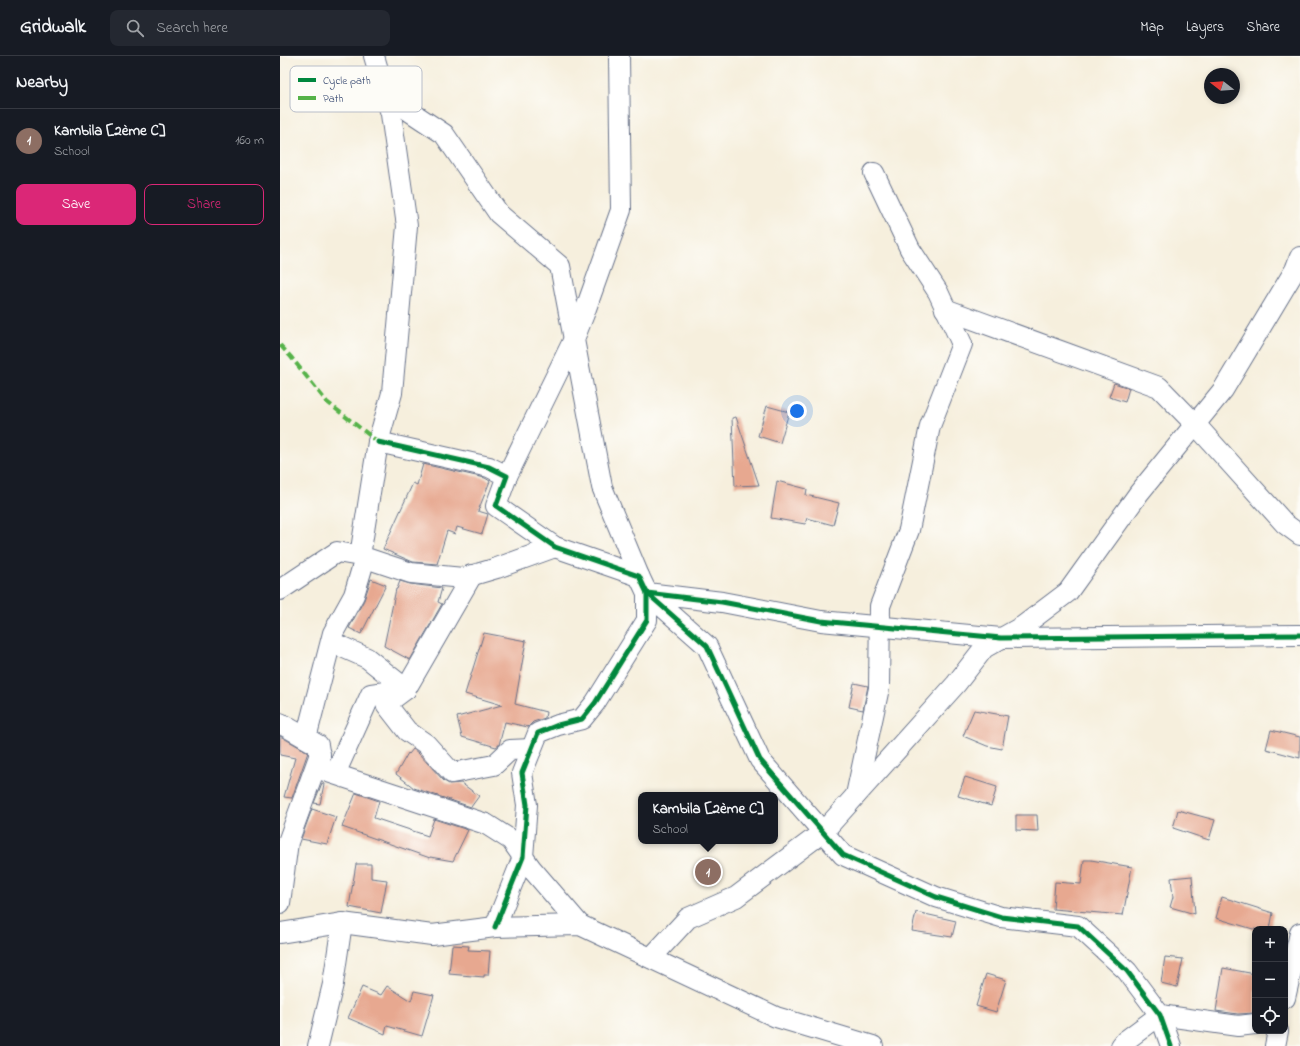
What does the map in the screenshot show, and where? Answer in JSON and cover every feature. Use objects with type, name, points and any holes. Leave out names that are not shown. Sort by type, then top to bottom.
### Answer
[{"type":"street","points":[[374,56],[377,66]]},
{"type":"street","points":[[619,56],[621,210],[574,339],[507,476],[496,506],[555,547],[643,585],[821,621],[1001,638],[1300,635]]},
{"type":"street","points":[[306,738],[333,633],[354,595],[362,557],[378,442],[392,393],[407,226],[390,112]]},
{"type":"street","points":[[411,112],[444,134],[499,214],[560,266],[602,488],[643,585],[647,620],[595,703],[582,719],[558,725],[538,734],[522,773],[527,805],[523,857],[495,928]]},
{"type":"street","points":[[856,795],[879,688],[880,606],[909,530],[930,426],[962,344],[938,292],[910,249],[874,173]]},
{"type":"street","points":[[651,958],[688,918],[736,897],[823,832],[956,684],[984,648],[1023,626],[1068,592],[1139,493],[1223,390],[1295,270],[1300,257]]},
{"type":"street","points":[[945,309],[1159,387],[1196,425],[1285,524],[1300,535]]},
{"type":"street","points":[[378,442],[489,467],[507,476]]},
{"type":"street","points":[[280,590],[337,552],[362,557],[411,573],[463,578],[497,568],[555,547]]},
{"type":"street","points":[[472,575],[406,689],[386,704],[408,730],[426,744],[452,773],[494,765],[510,750],[532,749]]},
{"type":"street","points":[[643,585],[707,646],[760,760],[843,855],[936,897],[1001,917],[1078,926],[1127,971],[1160,1015],[1171,1046]]},
{"type":"street","points":[[331,642],[368,658],[406,689]]},
{"type":"street","points":[[335,774],[371,694],[406,689]]},
{"type":"street","points":[[280,723],[318,745],[322,770],[486,824],[511,840],[523,857],[580,925],[776,1017],[873,1046]]},
{"type":"street","points":[[280,903],[288,842],[320,754]]},
{"type":"street","points":[[280,933],[342,923],[432,935],[495,928],[580,925]]},
{"type":"street","points":[[318,1046],[333,984],[342,923]]},
{"type":"street","points":[[1288,985],[1300,933]]},
{"type":"street","points":[[1122,1046],[1125,1042],[1160,1015],[1238,1026],[1252,1024]]},
{"type":"street","points":[[1275,1046],[1277,1034]]},
{"type":"building","points":[[1114,383],[1129,388],[1125,402],[1109,397]]},
{"type":"building","points":[[767,406],[789,412],[780,443],[758,436]]},
{"type":"building","points":[[736,417],[759,485],[735,486],[732,418]]},
{"type":"building","points":[[423,464],[485,478],[490,481],[478,511],[488,514],[482,534],[457,527],[455,534],[447,531],[437,564],[413,562],[383,549],[413,483],[417,485]]},
{"type":"building","points":[[777,481],[807,489],[806,495],[839,503],[833,525],[807,518],[805,524],[771,518]]},
{"type":"building","points":[[371,579],[386,585],[361,634],[349,628],[364,600]]},
{"type":"building","points":[[400,581],[410,584],[442,588],[438,602],[442,604],[410,660],[384,646],[396,589]]},
{"type":"building","points":[[484,633],[526,641],[515,704],[546,712],[545,718],[533,722],[528,727],[505,722],[499,745],[496,747],[462,737],[457,717],[502,705],[465,694]]},
{"type":"building","points":[[854,683],[868,686],[863,710],[849,707]]},
{"type":"building","points":[[974,710],[1008,716],[1002,749],[987,746],[963,736]]},
{"type":"building","points":[[1271,730],[1300,737],[1300,758],[1266,749]]},
{"type":"building","points":[[280,736],[308,752],[292,798],[284,797],[295,758],[280,755]]},
{"type":"building","points":[[413,749],[444,781],[449,784],[461,783],[479,796],[471,807],[414,788],[396,774],[408,753],[409,754]]},
{"type":"building","points":[[965,777],[997,787],[991,806],[958,796]]},
{"type":"building","points":[[322,783],[324,784],[320,804],[314,803]]},
{"type":"building","points":[[356,793],[379,801],[374,818],[428,836],[434,819],[468,830],[453,861],[430,858],[342,827]]},
{"type":"building","points":[[312,809],[336,817],[327,844],[301,839]]},
{"type":"building","points":[[1178,810],[1215,820],[1209,840],[1173,828]]},
{"type":"building","points":[[1016,815],[1037,815],[1038,831],[1016,830]]},
{"type":"building","points":[[1084,860],[1132,867],[1123,915],[1053,909],[1055,882],[1081,884]]},
{"type":"building","points":[[356,864],[371,864],[371,878],[387,880],[381,913],[349,907]]},
{"type":"building","points":[[1192,876],[1195,914],[1170,907],[1173,897],[1171,878]]},
{"type":"building","points":[[1222,897],[1273,913],[1271,926],[1252,926],[1252,929],[1216,918]]},
{"type":"building","points":[[916,912],[956,921],[952,937],[912,931]]},
{"type":"building","points":[[452,945],[469,946],[468,950],[490,951],[488,975],[484,975],[484,977],[449,974]]},
{"type":"building","points":[[1165,957],[1183,959],[1177,987],[1161,983]]},
{"type":"building","points":[[1223,968],[1252,973],[1252,1013],[1238,1014],[1216,1011]]},
{"type":"building","points":[[986,974],[1006,980],[996,1012],[976,1006]]},
{"type":"building","points":[[387,986],[411,1001],[414,991],[434,995],[422,1036],[387,1026],[385,1034],[348,1018],[362,987],[381,995]]},
{"type":"marked path","points":[[280,345],[327,402],[378,442]]},
{"type":"cycle path","points":[[378,442],[489,467],[507,476],[496,506],[555,547],[639,576],[647,593],[647,620],[595,703],[582,719],[558,725],[538,733],[522,773],[527,805],[523,857],[495,927]]},
{"type":"cycle path","points":[[1171,1046],[1160,1015],[1127,971],[1078,926],[1001,917],[936,897],[843,855],[760,760],[707,646],[647,593],[722,602],[821,621],[1001,638],[1300,635]]},
{"type":"place","name":"Kambila [2ème C]","points":[[708,872]]}]
